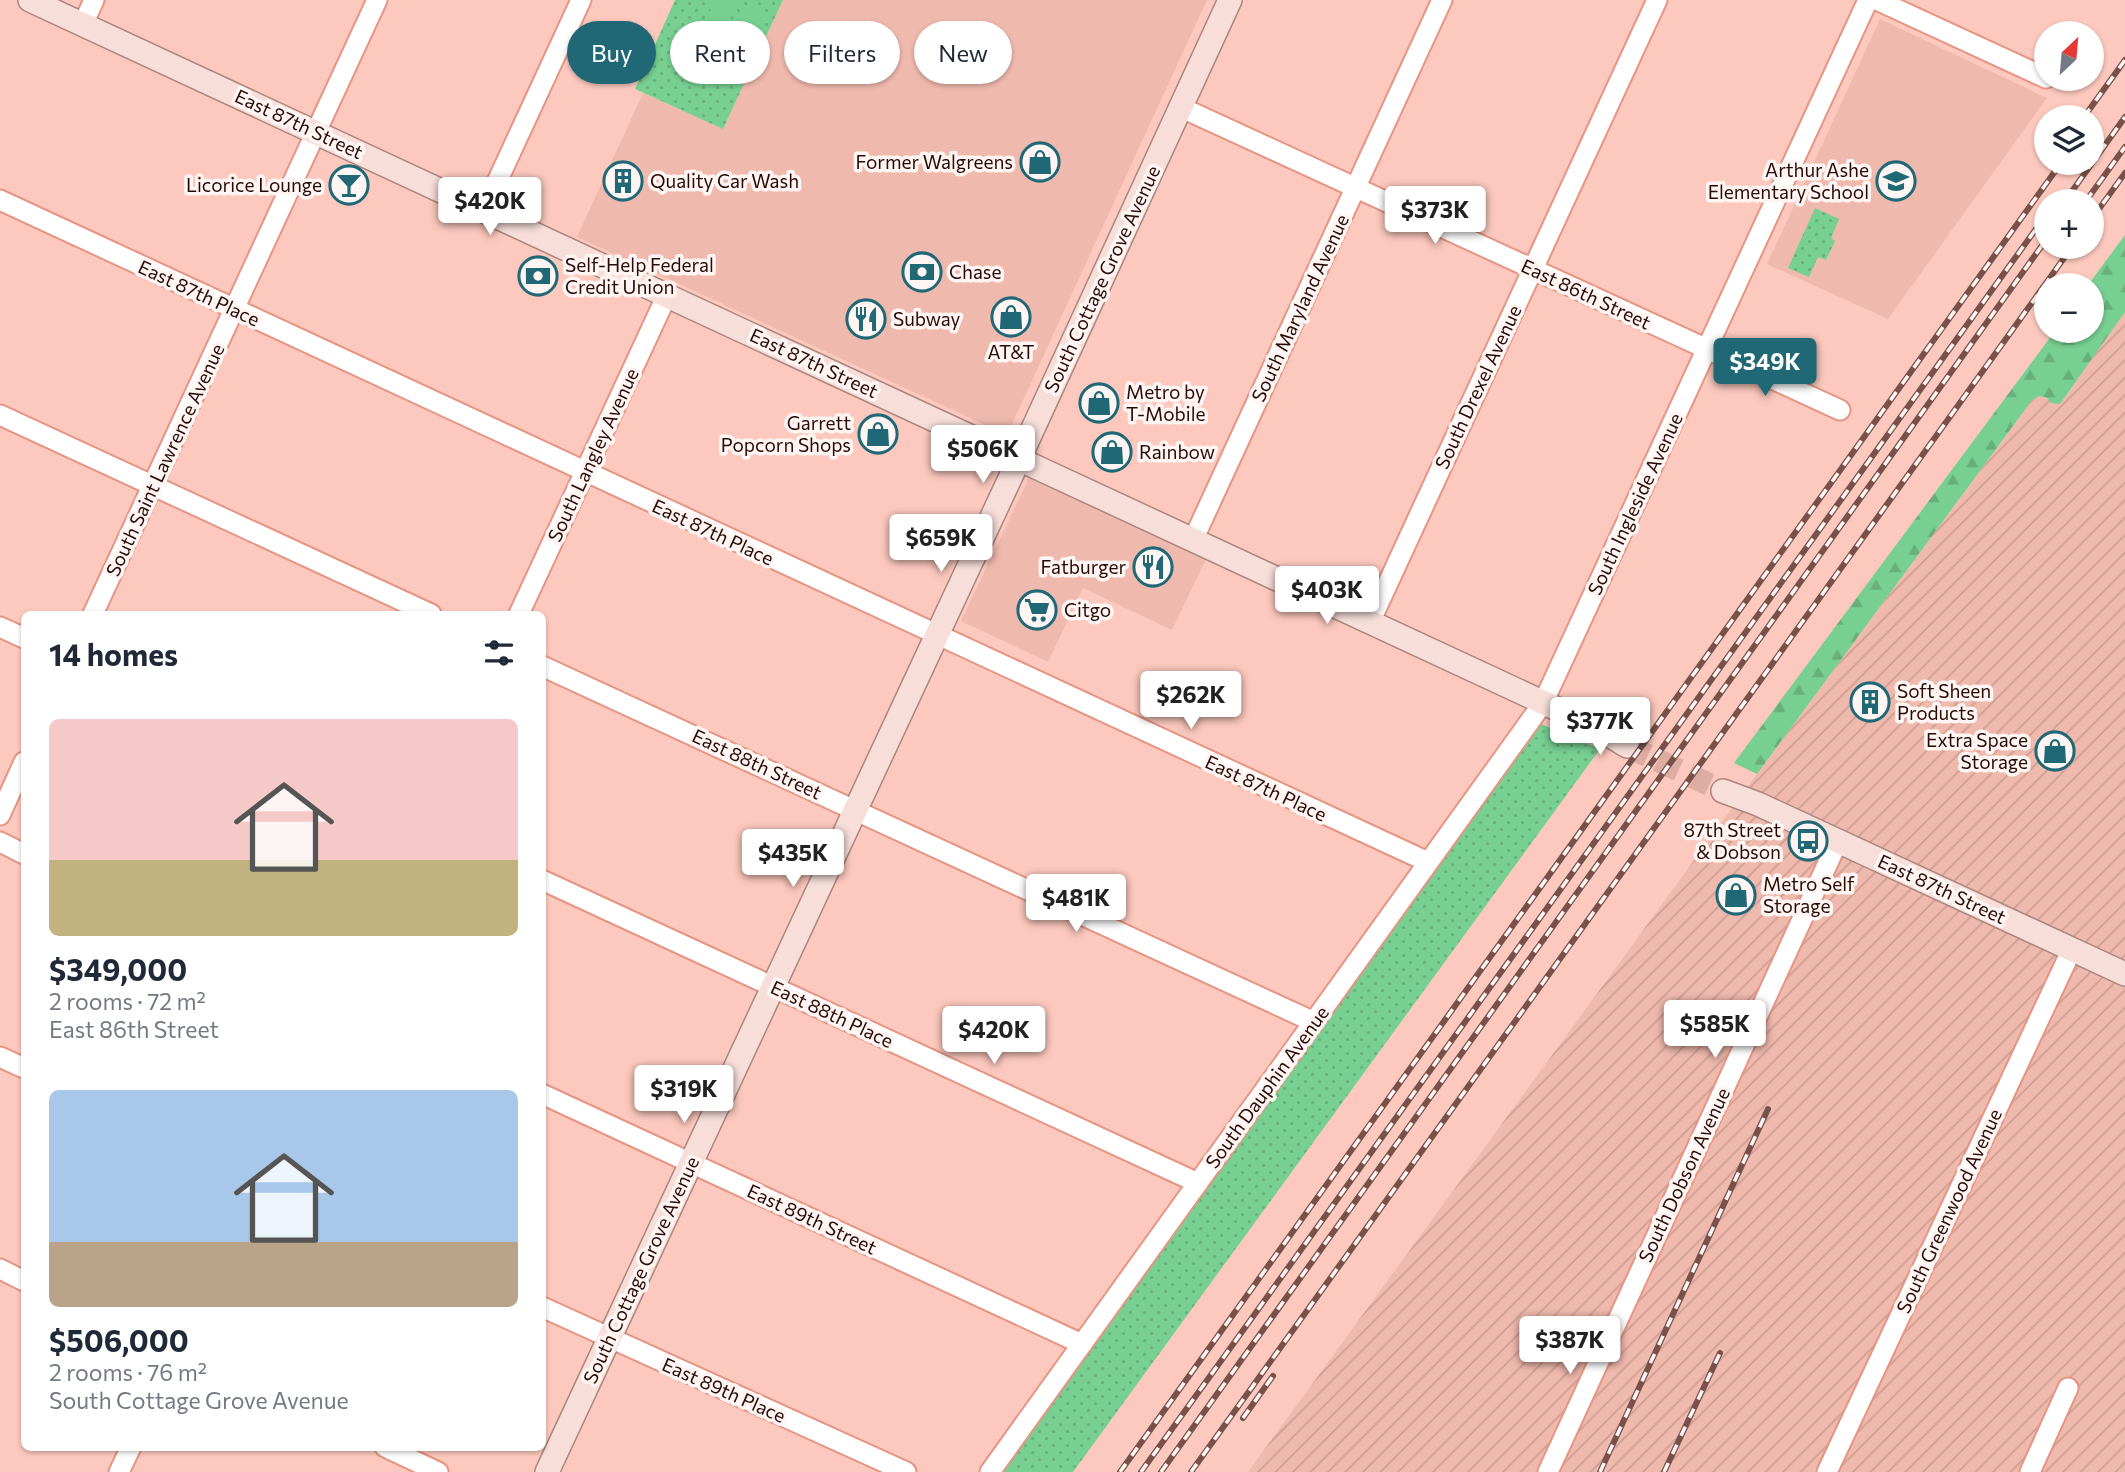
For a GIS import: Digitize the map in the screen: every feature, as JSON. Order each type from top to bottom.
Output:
[{"type":"main road","name":"East 87th Street","points":[[30,0],[1543,703],[1596,727],[1618,729],[1630,741]]},
{"type":"main road","name":"South Cottage Grove Avenue","points":[[547,1472],[1020,458],[1230,0]]},
{"type":"main road","name":"East 87th Street","points":[[1726,787],[2125,974]]},
{"type":"street","points":[[83,24],[94,0]]},
{"type":"street","name":"South Saint Lawrence Avenue","points":[[94,611],[377,0]]},
{"type":"street","points":[[484,210],[581,0]]},
{"type":"street","name":"South Maryland Avenue","points":[[1193,540],[1442,0]]},
{"type":"street","name":"South Drexel Avenue","points":[[1370,622],[1657,0]]},
{"type":"street","name":"South Ingleside Avenue","points":[[1543,703],[1868,0]]},
{"type":"street","points":[[1877,0],[2034,72]]},
{"type":"street","name":"East 86th Street","points":[[1180,107],[1840,410]]},
{"type":"street","name":"East 87th Place","points":[[0,200],[1428,862]]},
{"type":"street","name":"South Langley Avenue","points":[[520,611],[667,295]]},
{"type":"street","points":[[0,415],[424,611]]},
{"type":"street","points":[[0,627],[21,637]]},
{"type":"street","name":"East 88th Street","points":[[546,668],[1314,1022]]},
{"type":"street","name":"South Dauphin Avenue","points":[[990,1472],[1543,703]]},
{"type":"street","points":[[0,815],[21,769]]},
{"type":"street","name":"South Dobson Avenue","points":[[1548,1472],[1838,841]]},
{"type":"street","points":[[0,842],[21,852]]},
{"type":"street","name":"East 88th Place","points":[[546,882],[1198,1183]]},
{"type":"street","name":"South Greenwood Avenue","points":[[1827,1472],[2072,950]]},
{"type":"street","points":[[0,1056],[21,1066]]},
{"type":"street","name":"East 89th Street","points":[[546,1096],[1082,1344]]},
{"type":"street","points":[[0,1269],[21,1280]]},
{"type":"street","name":"East 89th Place","points":[[546,1309],[906,1472]]},
{"type":"street","points":[[2030,1472],[2068,1388]]},
{"type":"street","points":[[119,1472],[129,1451]]},
{"type":"street","points":[[393,1451],[438,1472]]},
{"type":"shaded area","points":[[783,0],[1207,0],[1007,435],[577,237],[643,93],[723,129],[744,84],[770,84],[770,28]]},
{"type":"shaded area","name":"Arthur Ashe Elementary School","points":[[1880,19],[2047,98],[2042,105],[2034,105],[2034,116],[1888,319],[1767,264]]},
{"type":"shaded area","points":[[2125,312],[2125,1472],[1248,1472],[2032,400],[2039,396],[2060,404]]},
{"type":"shaded area","points":[[1030,476],[1206,559],[1172,630],[1083,588],[1048,662],[961,621]]},
{"type":"green space","points":[[675,0],[783,0],[770,28],[770,21],[670,21],[670,84],[744,84],[723,129],[635,89],[637,84],[656,84],[656,42]]},
{"type":"green space","points":[[715,0],[738,2],[729,21],[705,21]]},
{"type":"green space","points":[[743,4],[763,13],[759,21],[735,21]]},
{"type":"green space","points":[[1815,208],[1839,219],[1831,238],[1835,241],[1826,260],[1818,257],[1809,277],[1788,268]]},
{"type":"green space","points":[[2125,235],[2125,312],[2104,342],[2104,273],[2097,273]]},
{"type":"green space","points":[[2046,343],[2103,343],[2060,404],[2051,403],[2047,398],[2039,396],[2032,400],[1757,774],[1734,763]]},
{"type":"green space","points":[[1541,724],[1600,749],[1073,1472],[1000,1472]]},
{"type":"tunnel","points":[[1627,746],[1723,791]]},
{"type":"railway","points":[[2093,105],[2125,60]]},
{"type":"railway","points":[[2074,189],[2125,117]]},
{"type":"railway","points":[[2095,189],[2125,147]]},
{"type":"railway","points":[[2104,202],[2125,173]]},
{"type":"railway","points":[[1120,1472],[2052,175]]},
{"type":"railway","points":[[1141,1472],[2034,232]]},
{"type":"railway","points":[[1161,1472],[2034,257]]},
{"type":"railway","points":[[1191,1472],[2063,259]]},
{"type":"railway","points":[[1600,1472],[1768,1109]]},
{"type":"railway","points":[[1664,1472],[1720,1353]]},
{"type":"railway","points":[[1243,1418],[1273,1376]]},
{"type":"place","name":"Former Walgreens","points":[[1040,162]]},
{"type":"place","name":"Quality Car Wash","points":[[623,181]]},
{"type":"place","name":"Arthur Ashe Elementary School","points":[[1896,181]]},
{"type":"place","name":"Licorice Lounge","points":[[349,185]]},
{"type":"place","name":"Chase","points":[[922,272]]},
{"type":"place","name":"Self-Help Federal Credit Union","points":[[538,276]]},
{"type":"place","name":"AT&T","points":[[1011,317]]},
{"type":"place","name":"Subway","points":[[866,319]]},
{"type":"place","name":"Metro by T-Mobile","points":[[1099,403]]},
{"type":"place","name":"Garrett Popcorn Shops","points":[[878,434]]},
{"type":"place","name":"Rainbow","points":[[1112,452]]},
{"type":"place","name":"Fatburger","points":[[1153,567]]},
{"type":"place","name":"Citgo","points":[[1037,610]]},
{"type":"place","name":"Soft Sheen Products","points":[[1870,702]]},
{"type":"place","name":"Extra Space Storage","points":[[2055,751]]},
{"type":"place","name":"87th Street & Dobson","points":[[1808,841]]},
{"type":"place","name":"Metro Self Storage","points":[[1736,895]]}]
